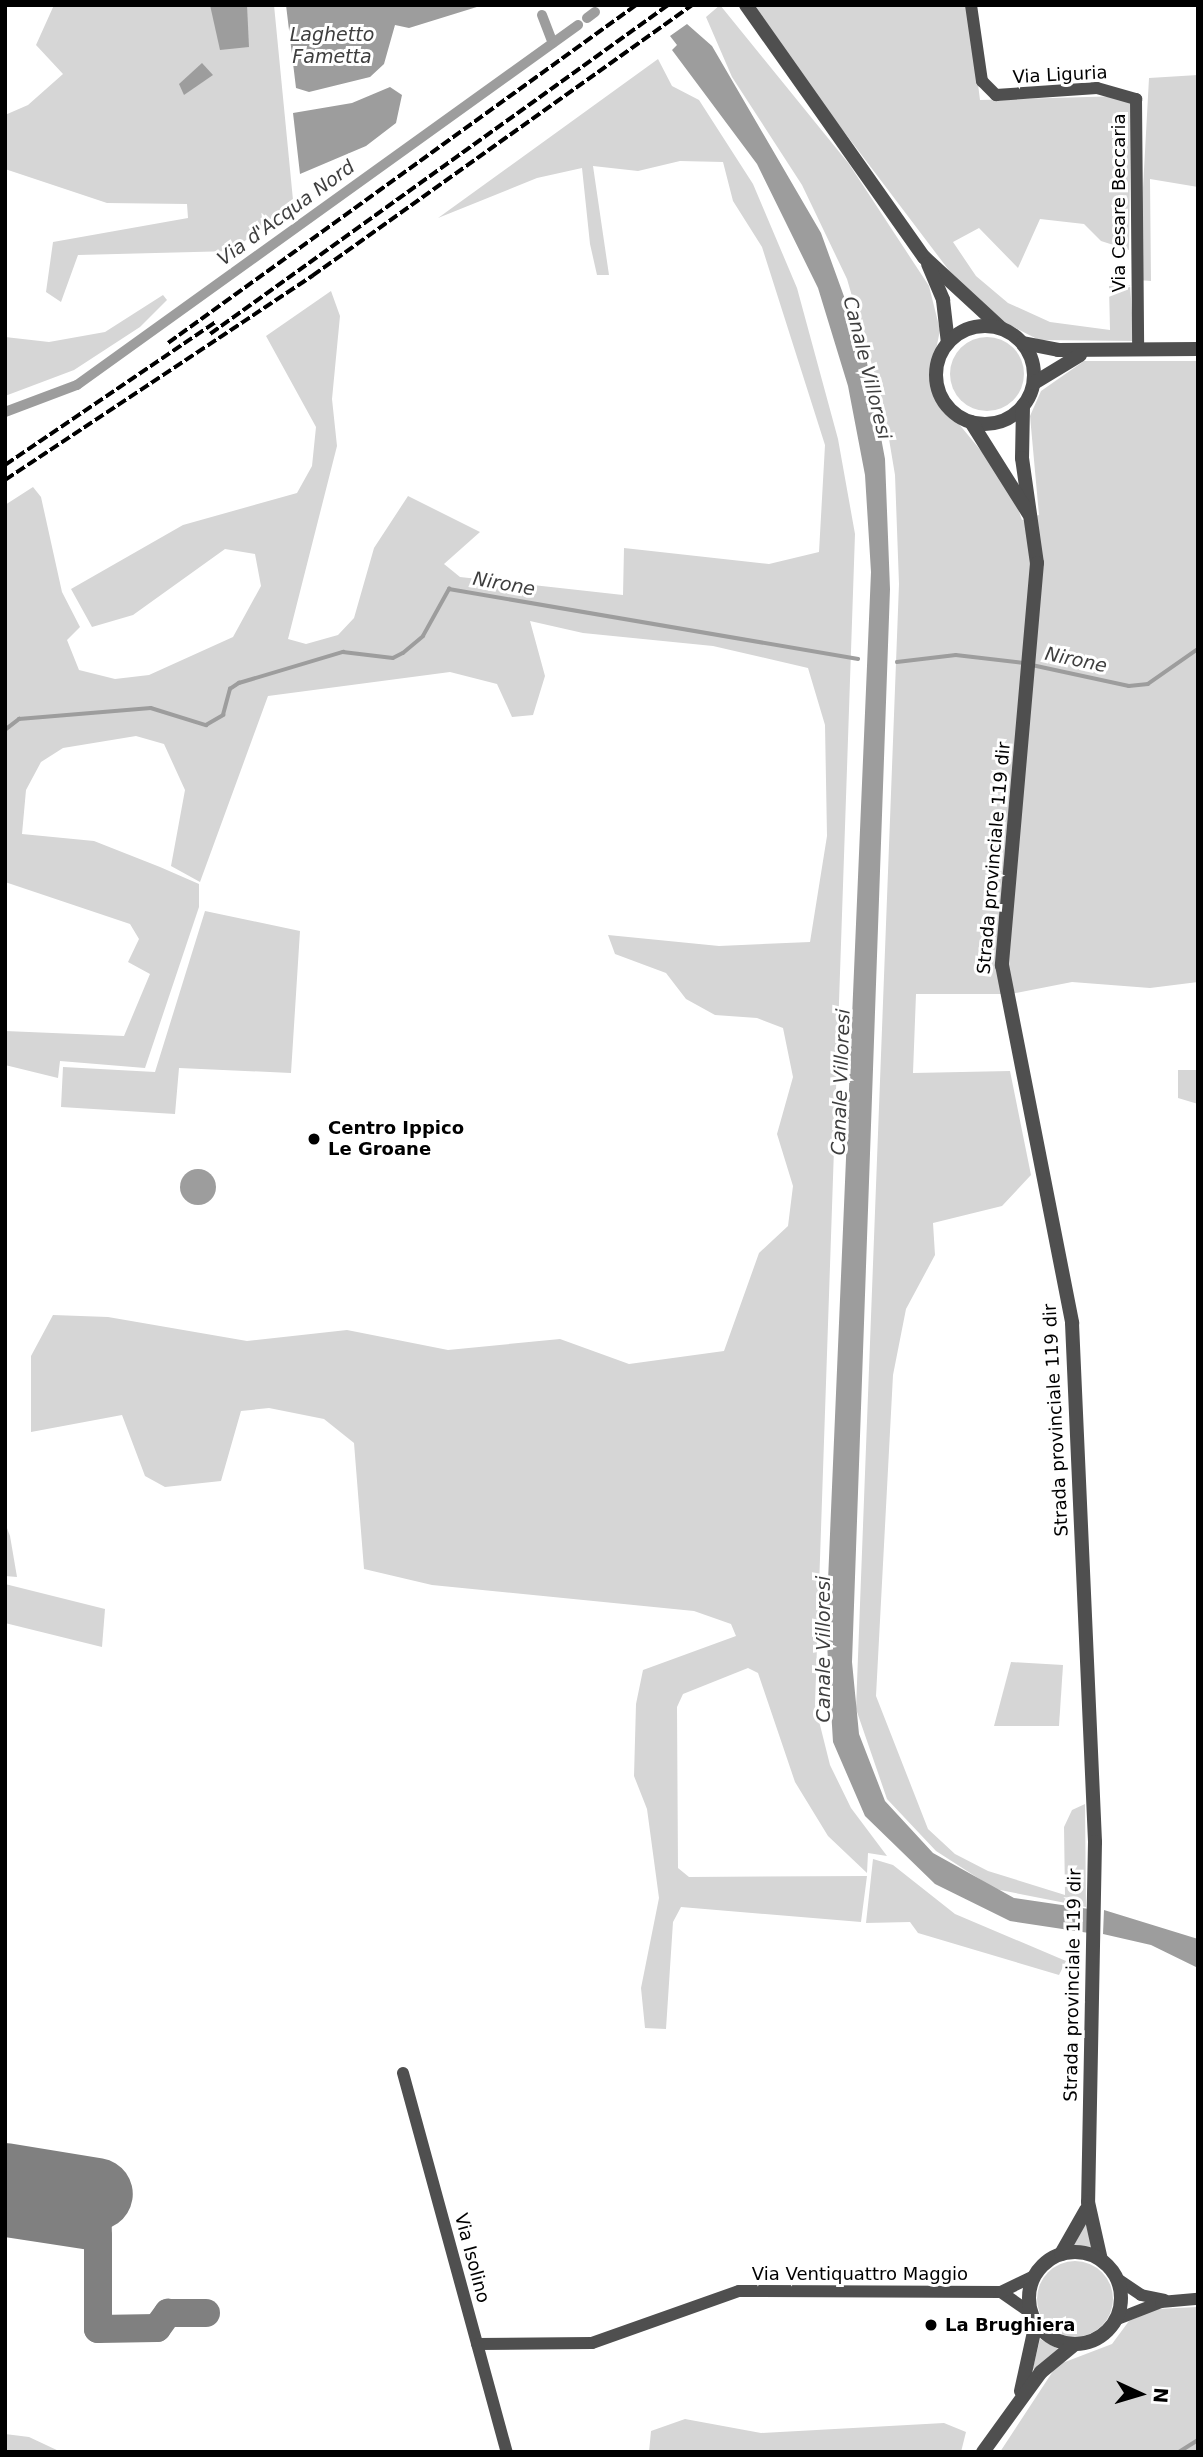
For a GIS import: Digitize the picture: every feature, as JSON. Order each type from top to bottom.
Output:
[{"type":"street","points":[[746,5],[925,257],[1001,328],[1023,343],[1095,351],[1138,348],[1198,349]]},
{"type":"street","name":"Via Liguria","points":[[971,5],[982,81],[996,95],[1097,88],[1136,99]]},
{"type":"street","name":"Via Cesare Beccaria","points":[[1136,99],[1138,348]]},
{"type":"street","points":[[925,257],[943,300],[948,343]]},
{"type":"street","points":[[1001,328],[972,328],[948,343],[939,360],[939,389],[954,413],[971,422],[999,422],[1023,406],[1034,383],[1064,360],[1095,351]]},
{"type":"street","points":[[1023,343],[1034,383]]},
{"type":"street","name":"Strada provinciale 119 dir","points":[[1023,406],[1022,458],[1037,563],[1002,965],[1072,1323],[1096,1890],[1088,2202],[1101,2260]]},
{"type":"street","name":"Strada provinciale 119 dir","points":[[971,422],[1031,519]]},
{"type":"street","name":"Via Isolino","points":[[403,2073],[507,2452]]},
{"type":"street","name":"Strada provinciale 119 dir","points":[[1061,2254],[1077,2234],[1088,2202]]},
{"type":"street","points":[[1019,2399],[1033,2318],[1034,2276],[1061,2254],[1101,2260],[1116,2278],[1141,2295],[1171,2300],[1198,2300]]},
{"type":"street","name":"Via Ventiquattro Maggio","points":[[477,2344],[592,2343],[746,2290],[1001,2292],[1034,2276]]},
{"type":"street","points":[[1115,2320],[1116,2278]]},
{"type":"street","points":[[1001,2292],[1033,2318],[1049,2336],[1075,2344]]},
{"type":"street","points":[[983,2452],[1019,2399],[1075,2344],[1098,2338],[1115,2320],[1171,2300]]},
{"type":"shaded area","points":[[54,5],[274,5],[293,200],[233,251],[78,255],[61,302],[46,292],[53,242],[188,218],[187,204],[107,203],[5,169],[5,115],[28,105],[63,74],[36,45]]},
{"type":"shaded area","points":[[720,5],[849,164],[929,286],[940,330],[930,380],[935,395],[1010,486],[1022,520],[1039,515],[1030,416],[1041,391],[1084,361],[1198,361],[1198,982],[1150,988],[1072,982],[1011,994],[916,994],[913,1073],[1010,1071],[1031,1175],[1002,1206],[933,1223],[935,1255],[906,1309],[893,1375],[876,1696],[928,1829],[955,1854],[988,1871],[1065,1895],[1064,1827],[1072,1810],[1085,1804],[1086,1907],[995,1889],[936,1851],[887,1799],[856,1709],[899,584],[895,475],[883,403],[847,279],[802,185],[732,77],[706,17]]},
{"type":"shaded area","points":[[748,5],[968,5],[980,100],[1123,96],[1131,103],[1129,250],[1101,241],[1084,224],[1040,219],[1018,268],[979,228],[953,242],[976,276],[1008,303],[1050,322],[1110,330],[1109,286],[1130,285],[1134,341],[1039,340],[1006,323],[954,277]]},
{"type":"shaded area","points":[[658,59],[672,86],[699,100],[753,184],[797,288],[838,439],[855,534],[815,1705],[830,1765],[851,1808],[887,1856],[868,1853],[867,1873],[828,1836],[795,1782],[758,1673],[748,1668],[683,1694],[677,1707],[678,1868],[689,1877],[867,1876],[861,1922],[681,1907],[673,1922],[666,2029],[645,2028],[641,1988],[659,1898],[647,1809],[634,1776],[636,1704],[643,1670],[736,1636],[731,1624],[694,1611],[432,1585],[364,1569],[354,1443],[324,1419],[269,1408],[241,1411],[221,1481],[165,1487],[145,1476],[122,1415],[31,1432],[31,1356],[53,1315],[108,1317],[247,1341],[347,1330],[448,1350],[560,1339],[629,1364],[724,1351],[759,1253],[788,1226],[793,1186],[777,1134],[793,1077],[783,1028],[757,1018],[715,1015],[686,999],[666,973],[615,954],[608,935],[719,946],[810,942],[827,836],[825,725],[808,668],[713,646],[583,633],[530,621],[545,676],[533,715],[512,717],[497,684],[450,672],[268,696],[200,882],[171,866],[185,790],[164,744],[136,736],[63,748],[41,762],[26,790],[22,834],[94,841],[160,867],[199,884],[199,907],[145,1068],[60,1061],[58,1078],[5,1065],[5,1031],[124,1036],[150,974],[128,962],[139,939],[130,924],[5,882],[5,505],[33,487],[41,497],[62,592],[80,627],[67,640],[79,670],[115,679],[149,675],[233,637],[261,586],[255,554],[225,549],[133,615],[92,627],[71,589],[183,525],[297,493],[312,466],[316,427],[266,336],[331,291],[340,316],[332,399],[337,446],[288,639],[306,644],[338,635],[354,618],[374,548],[408,496],[480,532],[444,564],[460,577],[623,595],[624,548],[769,564],[819,552],[825,445],[762,247],[733,201],[723,162],[680,161],[638,171],[593,166],[609,275],[597,275],[590,244],[582,168],[537,178],[438,218]]},
{"type":"shaded area","points":[[1198,75],[1198,187],[1150,179],[1151,281],[1138,280],[1149,78]]},
{"type":"shaded area","points":[[163,295],[167,300],[140,327],[74,370],[5,396],[5,337],[49,342],[105,332]]},
{"type":"shaded area","points":[[987,337],[1008,343],[1018,353],[1024,374],[1018,395],[1008,405],[987,411],[966,405],[956,395],[950,374],[956,353],[966,343]]},
{"type":"shaded area","points":[[205,911],[300,931],[291,1073],[179,1068],[175,1114],[61,1107],[63,1067],[155,1072]]},
{"type":"shaded area","points":[[1178,1070],[1198,1070],[1198,1104],[1178,1098]]},
{"type":"shaded area","points":[[5,1523],[10,1536],[17,1577],[5,1576]]},
{"type":"shaded area","points":[[5,1584],[105,1609],[102,1647],[5,1623]]},
{"type":"shaded area","points":[[1011,1662],[1063,1665],[1059,1726],[994,1726]]},
{"type":"shaded area","points":[[873,1859],[893,1865],[955,1914],[1066,1961],[1059,1975],[918,1933],[910,1922],[866,1923]]},
{"type":"shaded area","points":[[1086,2224],[1093,2250],[1071,2247],[1084,2225]]},
{"type":"shaded area","points":[[1083,2261],[1096,2267],[1107,2278],[1113,2291],[1111,2314],[1096,2331],[1083,2337],[1067,2337],[1054,2331],[1039,2314],[1037,2291],[1043,2278],[1060,2263]]},
{"type":"shaded area","points":[[1198,2307],[1198,2452],[1000,2452],[1057,2365],[1112,2344],[1129,2321],[1156,2309]]},
{"type":"shaded area","points":[[1040,2339],[1060,2350],[1034,2370],[1033,2368]]},
{"type":"shaded area","points":[[685,2419],[761,2433],[944,2423],[966,2432],[961,2452],[649,2452],[651,2431]]},
{"type":"shaded area","points":[[5,2434],[29,2437],[61,2452],[5,2452]]},
{"type":"water","points":[[210,5],[247,5],[249,47],[220,50]]},
{"type":"water","name":"Laghetto Fametta","points":[[286,5],[480,6],[409,28],[395,25],[384,64],[370,77],[309,92],[296,88]]},
{"type":"water","name":"Canale Villoresi","points":[[687,24],[712,46],[821,233],[866,357],[885,459],[890,589],[852,1662],[859,1734],[885,1801],[933,1853],[1014,1898],[1089,1909],[1089,1933],[1010,1921],[935,1884],[865,1816],[833,1742],[826,1628],[871,572],[865,475],[848,386],[818,288],[757,164],[672,50],[677,45],[670,36]]},
{"type":"water","points":[[202,63],[213,75],[184,95],[179,84]]},
{"type":"water","points":[[390,87],[402,95],[396,123],[366,146],[300,174],[293,113],[352,103]]},
{"type":"water","points":[[198,1169],[210,1175],[216,1187],[210,1199],[198,1205],[186,1199],[180,1187],[186,1175]]},
{"type":"water","points":[[1104,1910],[1198,1939],[1198,1968],[1151,1945],[1103,1934]]},
{"type":"waterway","points":[[587,18],[595,12]]},
{"type":"waterway","name":"Via d'Acqua Nord","points":[[542,15],[553,43]]},
{"type":"waterway","name":"Via d'Acqua Nord","points":[[5,412],[77,385],[578,25]]},
{"type":"waterway","name":"Nirone","points":[[5,730],[19,719],[151,708],[206,725],[223,715],[230,689],[239,683],[343,652],[393,658],[403,653],[423,636],[449,589],[858,659]]},
{"type":"waterway","name":"Nirone","points":[[1032,665],[1129,686],[1148,684],[1198,649]]},
{"type":"waterway","name":"Nirone","points":[[897,662],[956,655],[1024,663]]},
{"type":"waterway","points":[[1179,2452],[1198,2440]]},
{"type":"taxiway","points":[[5,2223],[98,2237],[97,2194]]},
{"type":"taxiway","points":[[98,2237],[98,2329],[157,2328],[168,2313],[206,2313]]},
{"type":"runway","points":[[5,2179],[97,2194]]},
{"type":"railway","points":[[168,343],[636,5]]},
{"type":"railway","points":[[210,334],[668,5]]},
{"type":"railway","points":[[5,480],[312,276],[692,5]]},
{"type":"railway","points":[[5,465],[217,321]]},
{"type":"place","name":"Centro Ippico Le Groane","points":[[314,1139]]},
{"type":"place","name":"La Brughiera","points":[[931,2325]]}]
